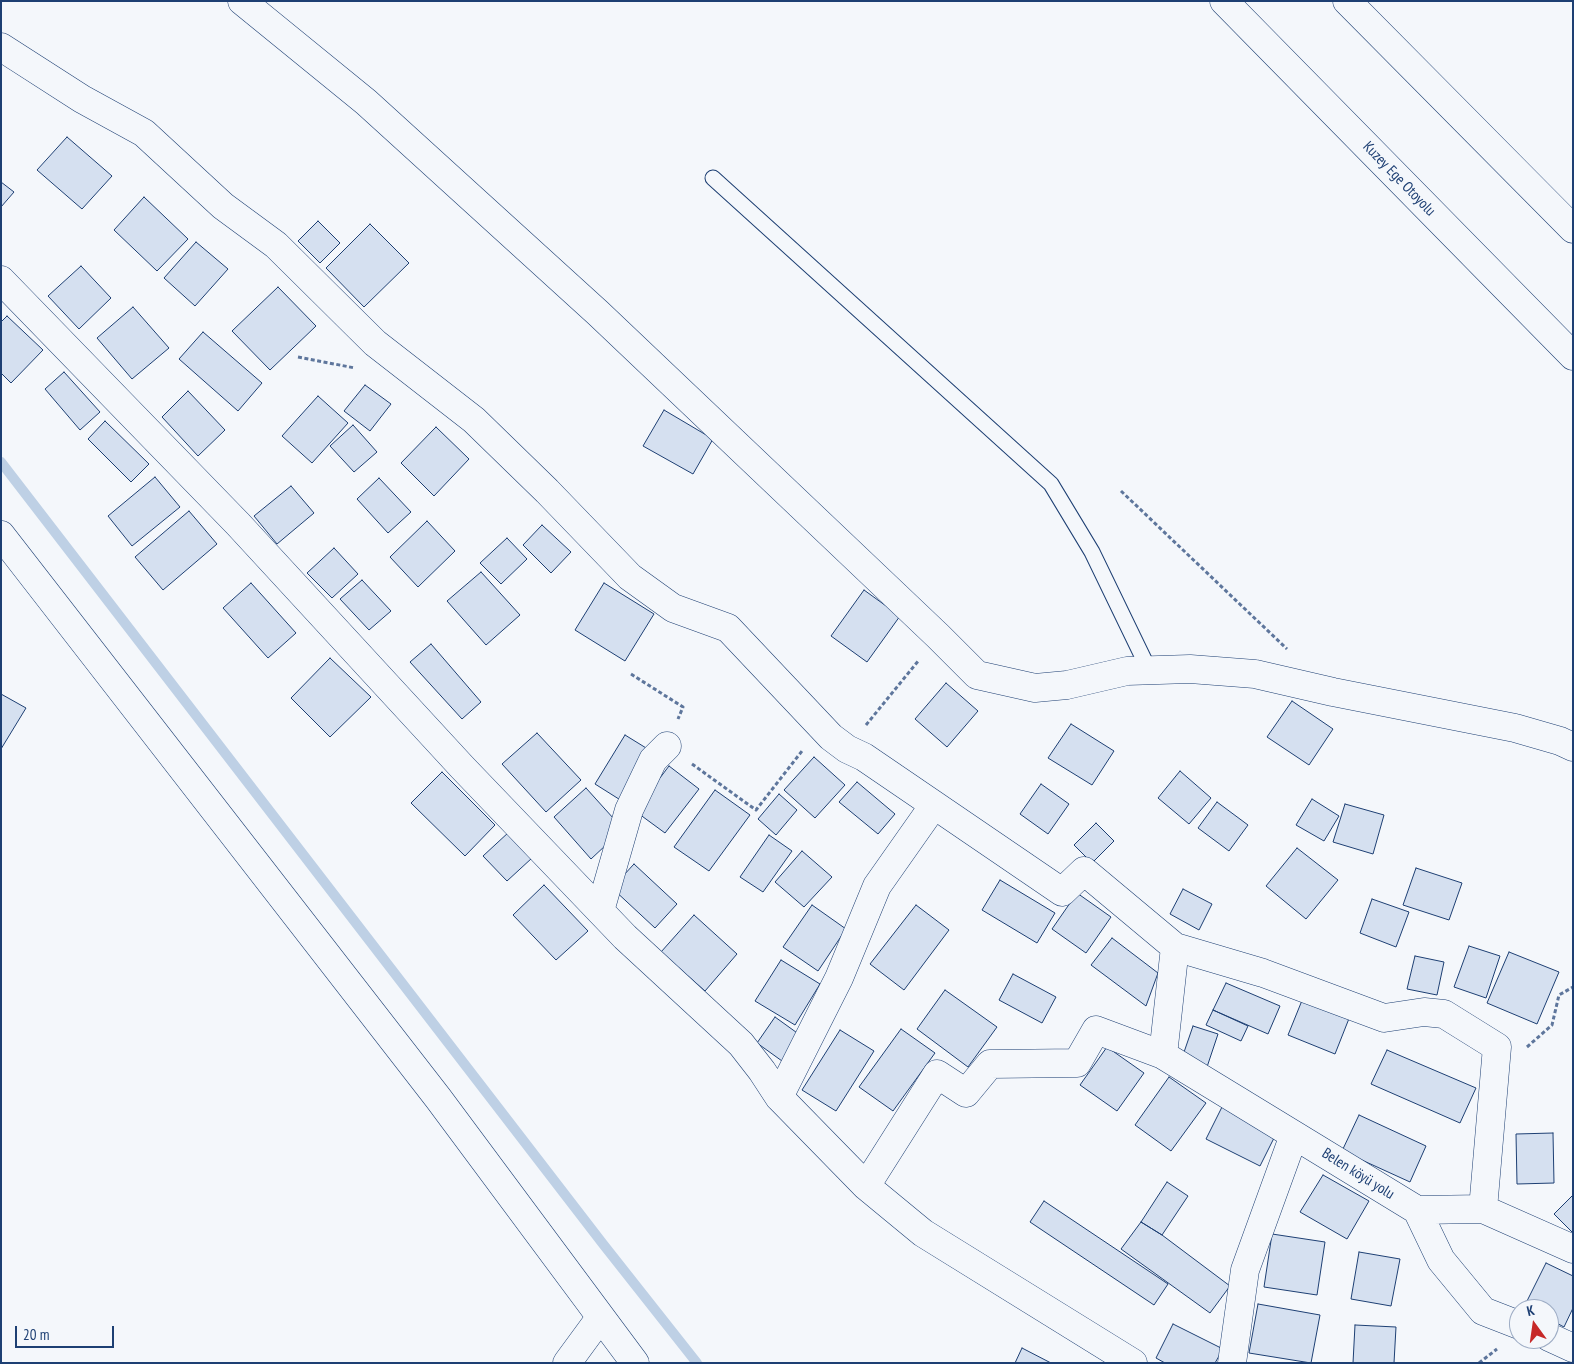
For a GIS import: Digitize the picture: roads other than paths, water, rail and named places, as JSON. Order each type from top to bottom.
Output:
[{"type":"main road","points":[[242,1],[366,102],[584,300],[977,675],[1035,688],[1067,685],[1127,671],[1190,669],[1255,674],[1332,692],[1515,728],[1560,741],[1573,748]]},
{"type":"main road","name":"Kuzey Ege Otoyolu","points":[[1224,1],[1573,356]]},
{"type":"main road","points":[[1347,1],[1573,228]]},
{"type":"main road","points":[[1,47],[82,99],[144,133],[222,206],[276,245],[375,343],[474,420],[547,491],[630,577],[673,608],[728,628],[821,727],[847,749],[864,757],[1062,892],[1084,872],[1175,947],[1263,973],[1384,1018],[1424,1012],[1444,1014],[1497,1047],[1482,1209]]},
{"type":"main road","points":[[1,280],[238,524],[462,767],[625,938],[741,1044],[762,1071],[778,1098],[866,1186],[923,1233],[1133,1363]]},
{"type":"main road","points":[[1,535],[438,1098],[635,1363]]},
{"type":"main road","points":[[600,912],[629,810],[653,760],[668,746]]},
{"type":"main road","points":[[778,1098],[839,978],[877,886],[934,804]]},
{"type":"main road","points":[[1163,1055],[1175,947]]},
{"type":"main road","name":"Belen köyü yolu","points":[[866,1186],[937,1074],[966,1092],[990,1064],[1077,1063],[1096,1030],[1163,1055],[1417,1210]]},
{"type":"main road","points":[[1232,1363],[1245,1270],[1294,1135]]},
{"type":"main road","points":[[1509,1321],[1483,1311],[1441,1260],[1417,1210],[1482,1209],[1573,1249]]},
{"type":"main road","points":[[567,1363],[600,1318]]},
{"type":"main road","points":[[1559,1342],[1573,1348]]},
{"type":"lane","points":[[713,178],[1051,484],[1092,552],[1149,670]]},
{"type":"waterway","points":[[1,462],[603,1244],[697,1363]]}]
